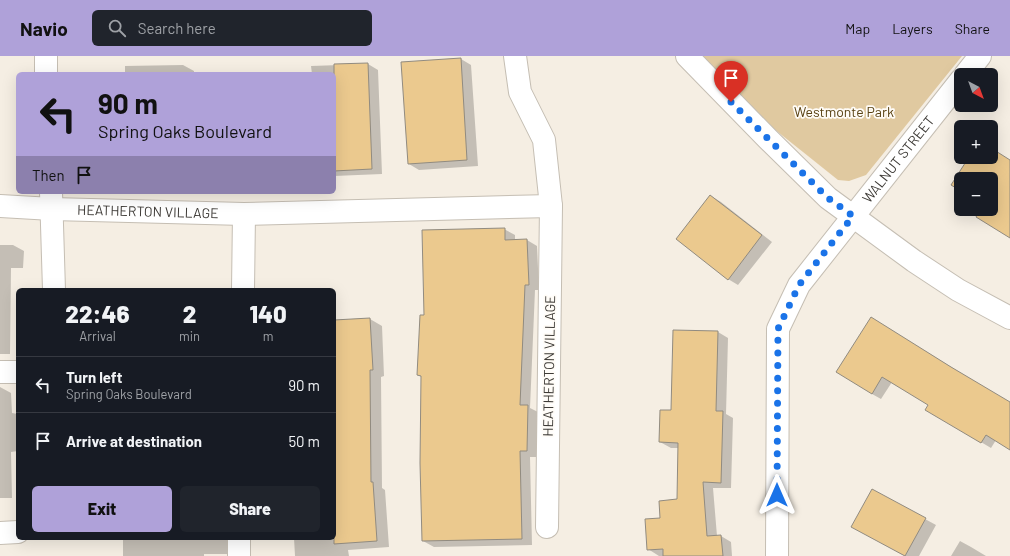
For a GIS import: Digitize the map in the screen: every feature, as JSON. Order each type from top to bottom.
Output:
[{"type":"street","points":[[46,56],[46,72]]},
{"type":"street","name":"HEATHERTON VILLAGE","points":[[515,56],[520,92],[544,140],[551,206],[547,527]]},
{"type":"street","points":[[687,56],[752,124],[828,198],[914,261],[958,290],[1010,318]]},
{"type":"street","points":[[971,68],[980,56]]},
{"type":"street","name":"WALNUT STREET","points":[[777,556],[778,329],[799,285],[954,89]]},
{"type":"street","points":[[52,201],[54,288]]},
{"type":"street","name":"HEATHERTON VILLAGE","points":[[0,206],[52,201],[244,214],[551,206]]},
{"type":"street","points":[[243,288],[244,214]]},
{"type":"street","points":[[0,372],[16,372]]},
{"type":"street","points":[[0,533],[16,532]]},
{"type":"street","points":[[239,540],[239,556]]},
{"type":"green space","name":"Westmonte Park","points":[[698,56],[962,56],[866,175],[849,181],[838,180],[734,97]]},
{"type":"building","points":[[461,58],[467,160],[408,164],[401,62]]},
{"type":"building","points":[[368,63],[372,169],[336,171],[336,72],[334,72],[334,64]]},
{"type":"building","points":[[998,152],[1010,160],[1010,238],[976,217],[998,216],[998,172],[959,172],[964,164],[998,164]]},
{"type":"building","points":[[710,195],[762,235],[728,280],[676,239]]},
{"type":"building","points":[[505,228],[505,240],[527,239],[529,285],[525,285],[520,405],[528,405],[527,451],[520,451],[522,539],[422,541],[420,463],[421,376],[417,375],[420,315],[424,315],[422,230]]},
{"type":"building","points":[[871,317],[1010,402],[1010,450],[986,435],[981,443],[925,410],[928,405],[882,377],[872,394],[836,372]]},
{"type":"building","points":[[370,318],[373,370],[370,370],[371,482],[373,482],[377,541],[334,544],[334,540],[336,540],[336,320]]},
{"type":"building","points":[[673,330],[718,331],[716,411],[723,411],[721,483],[703,482],[707,536],[721,535],[723,556],[663,556],[663,549],[647,550],[645,519],[660,518],[659,501],[677,499],[678,443],[659,442],[660,410],[671,410]]},
{"type":"building","points":[[872,489],[926,518],[905,556],[851,527]]},
{"type":"route","points":[[731,102],[828,198],[853,216],[799,285],[778,329],[777,495]]}]
